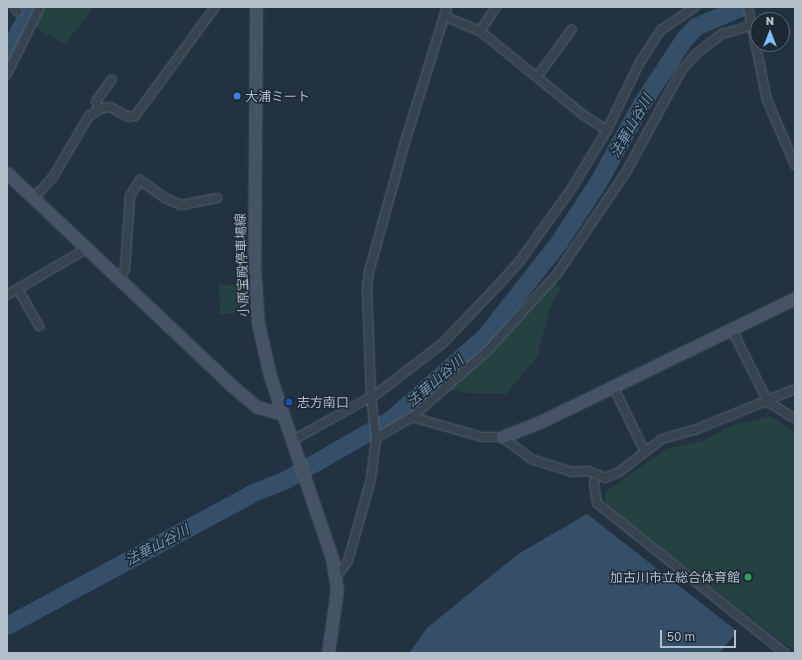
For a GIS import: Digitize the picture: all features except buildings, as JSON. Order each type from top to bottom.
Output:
[{"type":"street","points":[[7,74],[40,7]]},
{"type":"street","points":[[33,199],[53,177],[89,116],[99,110],[110,107],[129,117],[135,116],[215,7]]},
{"type":"street","name":"小原宝殿停車場線","points":[[256,7],[254,289],[263,353],[305,474],[332,558],[336,578],[336,601],[328,653]]},
{"type":"street","points":[[336,578],[348,561],[370,479],[376,438],[372,397],[367,288],[369,272],[405,142],[447,7]]},
{"type":"street","points":[[480,31],[496,7]]},
{"type":"street","points":[[294,443],[372,397],[443,343],[515,267],[572,188],[607,130],[640,62],[662,30],[695,7]]},
{"type":"street","points":[[444,16],[480,31],[537,77],[607,130]]},
{"type":"street","points":[[376,438],[412,417],[489,349],[557,274],[626,172],[681,71],[696,54],[722,34],[750,26]]},
{"type":"street","points":[[537,77],[572,29]]},
{"type":"street","points":[[758,52],[768,100],[780,135],[795,165]]},
{"type":"street","points":[[99,110],[96,101],[112,79]]},
{"type":"street","points":[[7,173],[86,249],[257,407],[283,414]]},
{"type":"street","points":[[119,279],[126,269],[130,196],[140,180],[164,198],[180,205],[217,198]]},
{"type":"street","points":[[7,295],[86,249]]},
{"type":"street","points":[[18,289],[39,326]]},
{"type":"street","points":[[412,417],[482,437],[502,437],[522,430],[795,298]]},
{"type":"street","points":[[731,328],[768,402],[795,420]]},
{"type":"street","points":[[613,386],[645,452]]},
{"type":"street","points":[[502,437],[531,459],[572,472],[588,471],[605,478],[619,472],[662,439],[697,429],[768,402],[795,389]]},
{"type":"street","points":[[594,482],[597,503],[785,653]]},
{"type":"green space","points":[[42,7],[94,7],[65,44],[32,26]]},
{"type":"green space","points":[[554,282],[561,288],[550,308],[537,357],[506,394],[463,393],[447,389]]},
{"type":"green space","points":[[219,284],[247,287],[248,300],[244,309],[230,314],[220,314]]},
{"type":"green space","name":"加古川市立総合体育館","points":[[770,416],[795,432],[795,652],[605,503],[605,492],[666,449],[702,441],[733,425]]},
{"type":"water","points":[[587,514],[737,631],[720,653],[409,653],[427,628],[518,554]]},
{"type":"waterway","points":[[7,55],[32,7]]},
{"type":"waterway","name":"法華山谷川","points":[[7,626],[254,493],[286,480],[392,419],[485,337],[559,243],[597,185],[642,104],[684,40],[696,27],[743,7]]},
{"type":"place","name":"大浦ミート","points":[[237,96]]},
{"type":"place","name":"志方南口","points":[[289,402]]},
{"type":"place","name":"加古川市立総合体育館","points":[[748,577]]}]
